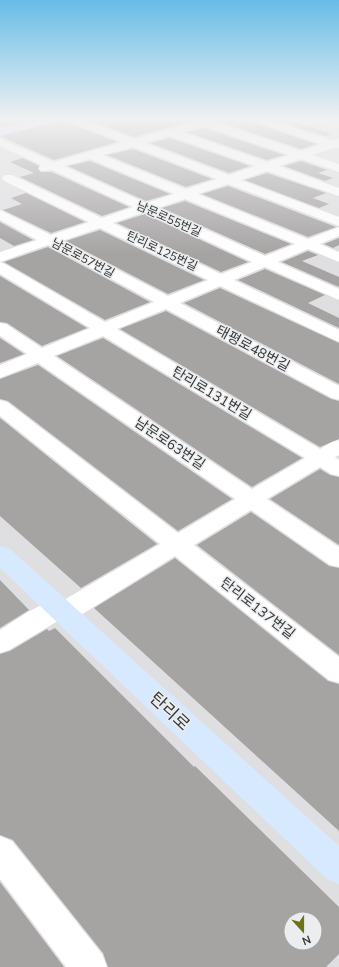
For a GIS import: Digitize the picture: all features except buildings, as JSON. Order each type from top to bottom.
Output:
[{"type":"main road","name":"탄리로","points":[[0,554],[339,868]]},
{"type":"street","name":"남문로55번길","points":[[47,164],[339,295]]},
{"type":"street","points":[[4,179],[58,164]]},
{"type":"street","points":[[113,164],[339,257]]},
{"type":"street","points":[[188,164],[339,222]]},
{"type":"street","points":[[261,164],[339,192]]},
{"type":"street","name":"탄리로125번길","points":[[0,258],[272,164]]},
{"type":"street","points":[[327,164],[339,168]]},
{"type":"street","points":[[4,179],[102,223]]},
{"type":"street","name":"남문로57번길","points":[[0,214],[167,303]]},
{"type":"street","name":"탄리로125번길","points":[[102,223],[222,280]]},
{"type":"street","points":[[0,372],[339,231]]},
{"type":"street","points":[[0,267],[104,328]]},
{"type":"street","points":[[222,280],[339,337]]},
{"type":"street","name":"태평로48번길","points":[[167,303],[339,394]]},
{"type":"street","name":"남문로63번길","points":[[0,328],[339,559]]},
{"type":"street","name":"탄리로131번길","points":[[104,328],[333,457]]},
{"type":"street","points":[[0,406],[176,544]]},
{"type":"street","points":[[0,643],[61,610],[252,499],[333,457]]},
{"type":"street","name":"탄리로137번길","points":[[176,544],[339,672]]},
{"type":"street","points":[[0,852],[89,967]]}]
